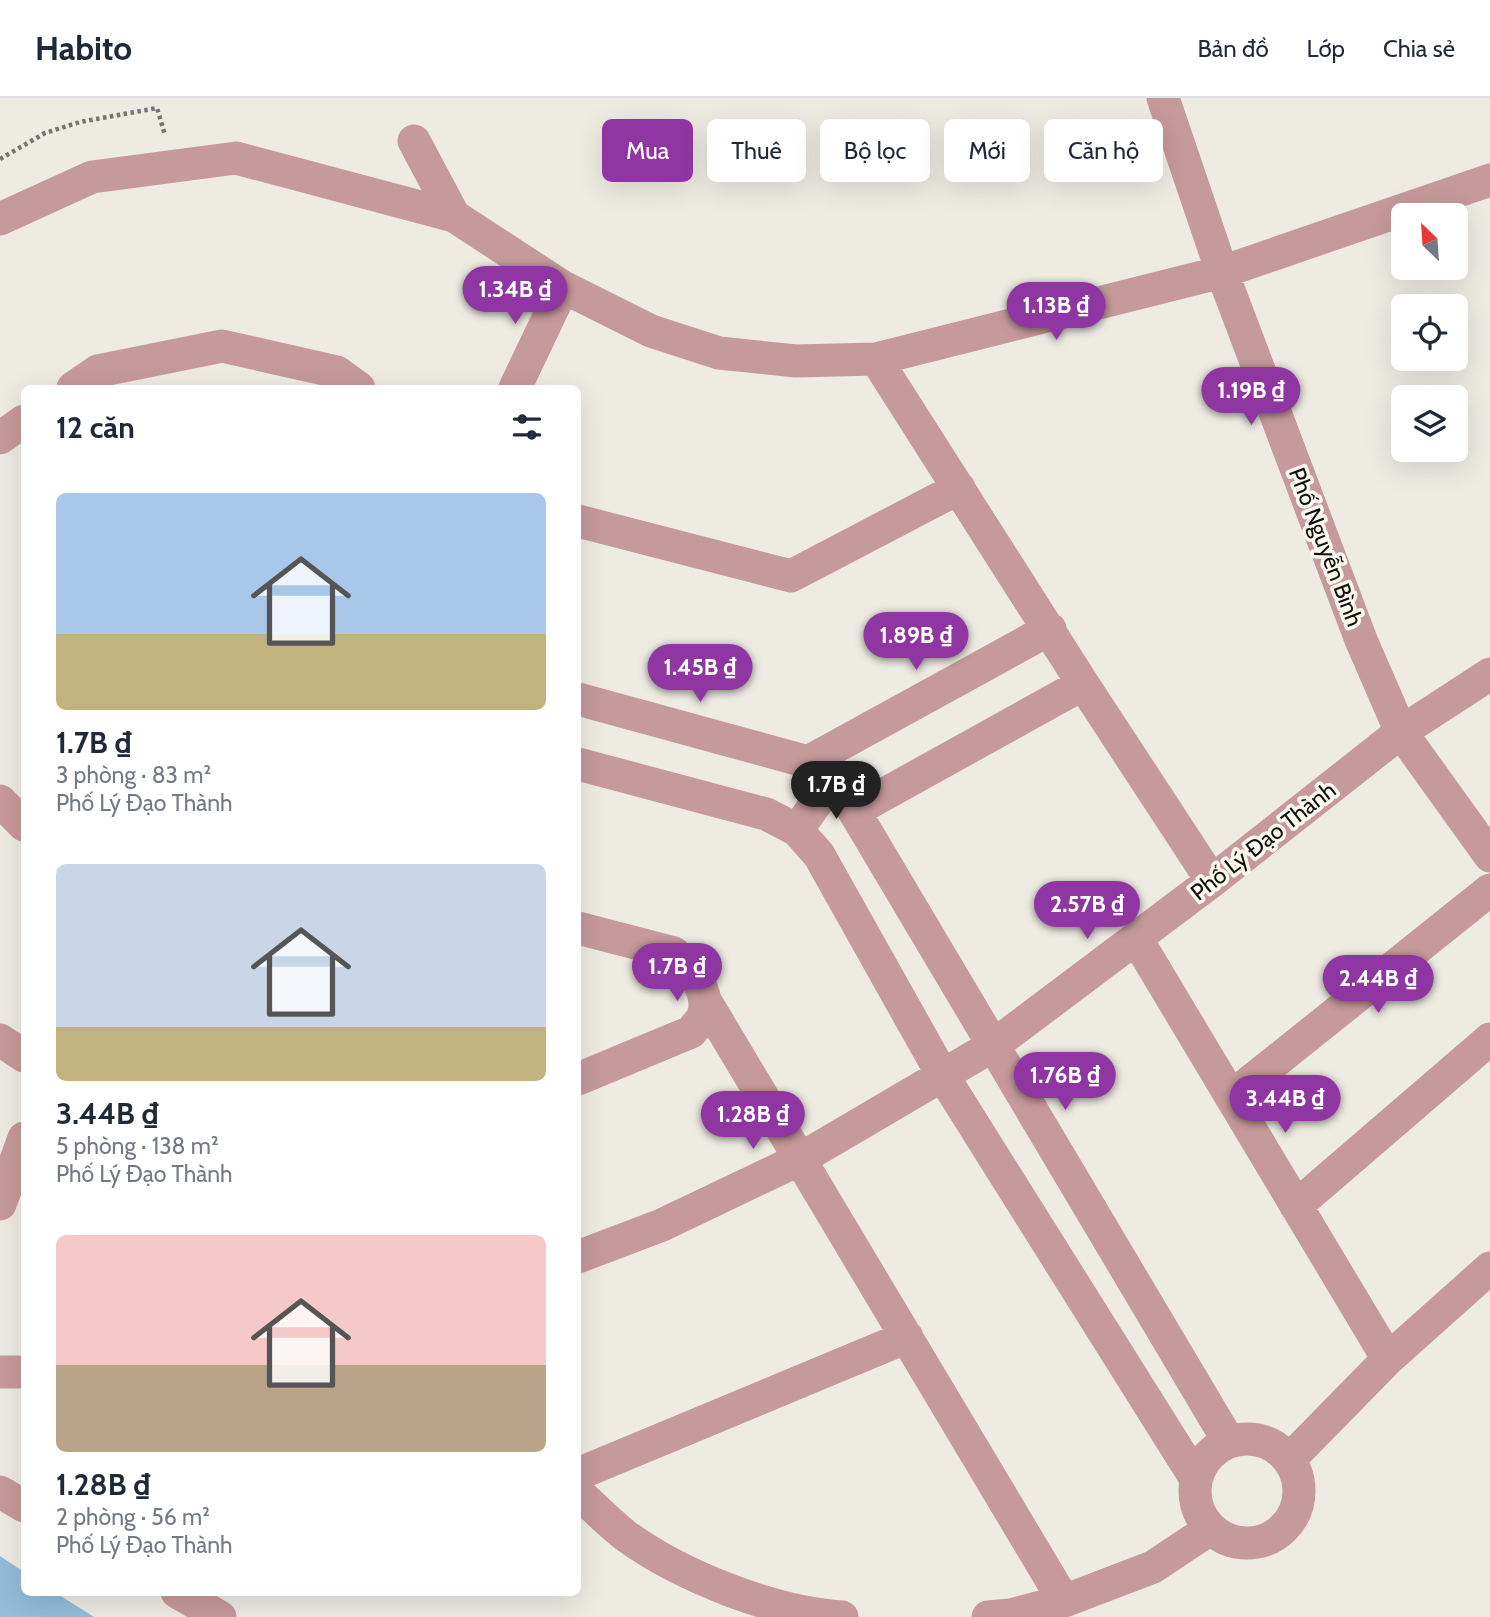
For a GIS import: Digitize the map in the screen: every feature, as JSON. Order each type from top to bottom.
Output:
[{"type":"street","name":"Phố Nguyễn Bình","points":[[1163,98],[1222,272],[1361,640],[1401,732],[1490,856]]},
{"type":"street","points":[[414,141],[453,216]]},
{"type":"street","points":[[0,219],[92,177],[236,158],[453,216],[563,287],[651,331],[719,353],[796,361],[876,359],[1222,272],[1490,180]]},
{"type":"street","points":[[516,385],[563,287]]},
{"type":"street","points":[[78,385],[99,371],[222,346],[337,372],[355,385]]},
{"type":"street","points":[[876,359],[1212,881]]},
{"type":"street","points":[[0,438],[21,423]]},
{"type":"street","points":[[581,522],[791,576],[959,488]]},
{"type":"street","points":[[797,830],[820,771],[1050,629]]},
{"type":"street","name":"Phố Lý Đạo Thành","points":[[581,1256],[662,1225],[800,1159],[994,1045],[1212,881],[1401,732],[1490,674]]},
{"type":"street","points":[[853,811],[1083,684]]},
{"type":"street","points":[[581,700],[820,771],[853,811],[1229,1442]]},
{"type":"street","points":[[581,765],[766,814],[797,830],[819,855],[943,1076],[1196,1479]]},
{"type":"street","points":[[0,802],[21,822]]},
{"type":"street","points":[[1231,1097],[1490,890]]},
{"type":"street","points":[[581,929],[674,953],[686,962],[695,975],[706,1002],[1064,1601]]},
{"type":"street","points":[[1136,938],[1388,1359]]},
{"type":"street","points":[[581,1078],[691,1032],[703,1018],[706,1002]]},
{"type":"street","points":[[1296,1206],[1490,1039]]},
{"type":"street","points":[[0,1040],[21,1053]]},
{"type":"street","points":[[0,1204],[21,1147]]},
{"type":"street","points":[[1289,1460],[1388,1359],[1490,1268]]},
{"type":"street","points":[[581,1473],[907,1338]]},
{"type":"street","points":[[0,1372],[21,1372]]},
{"type":"street","points":[[1246,1439],[1262,1441],[1289,1460],[1297,1476],[1299,1492],[1296,1510],[1288,1525],[1274,1536],[1258,1542],[1241,1543],[1224,1538],[1210,1529],[1200,1514],[1195,1497],[1196,1479],[1209,1457],[1229,1442],[1246,1439]]},
{"type":"street","points":[[0,1492],[21,1504]]},
{"type":"street","points":[[581,1496],[626,1536],[676,1566],[734,1591],[792,1611],[842,1617]]},
{"type":"street","points":[[988,1617],[1012,1615],[1064,1601],[1153,1567],[1210,1529]]},
{"type":"street","points":[[184,1596],[220,1617]]},
{"type":"path","points":[[0,159],[45,133],[80,122],[157,108],[167,140]]},
{"type":"water","points":[[0,1556],[21,1570],[21,1596],[61,1596],[94,1617],[0,1617]]}]
